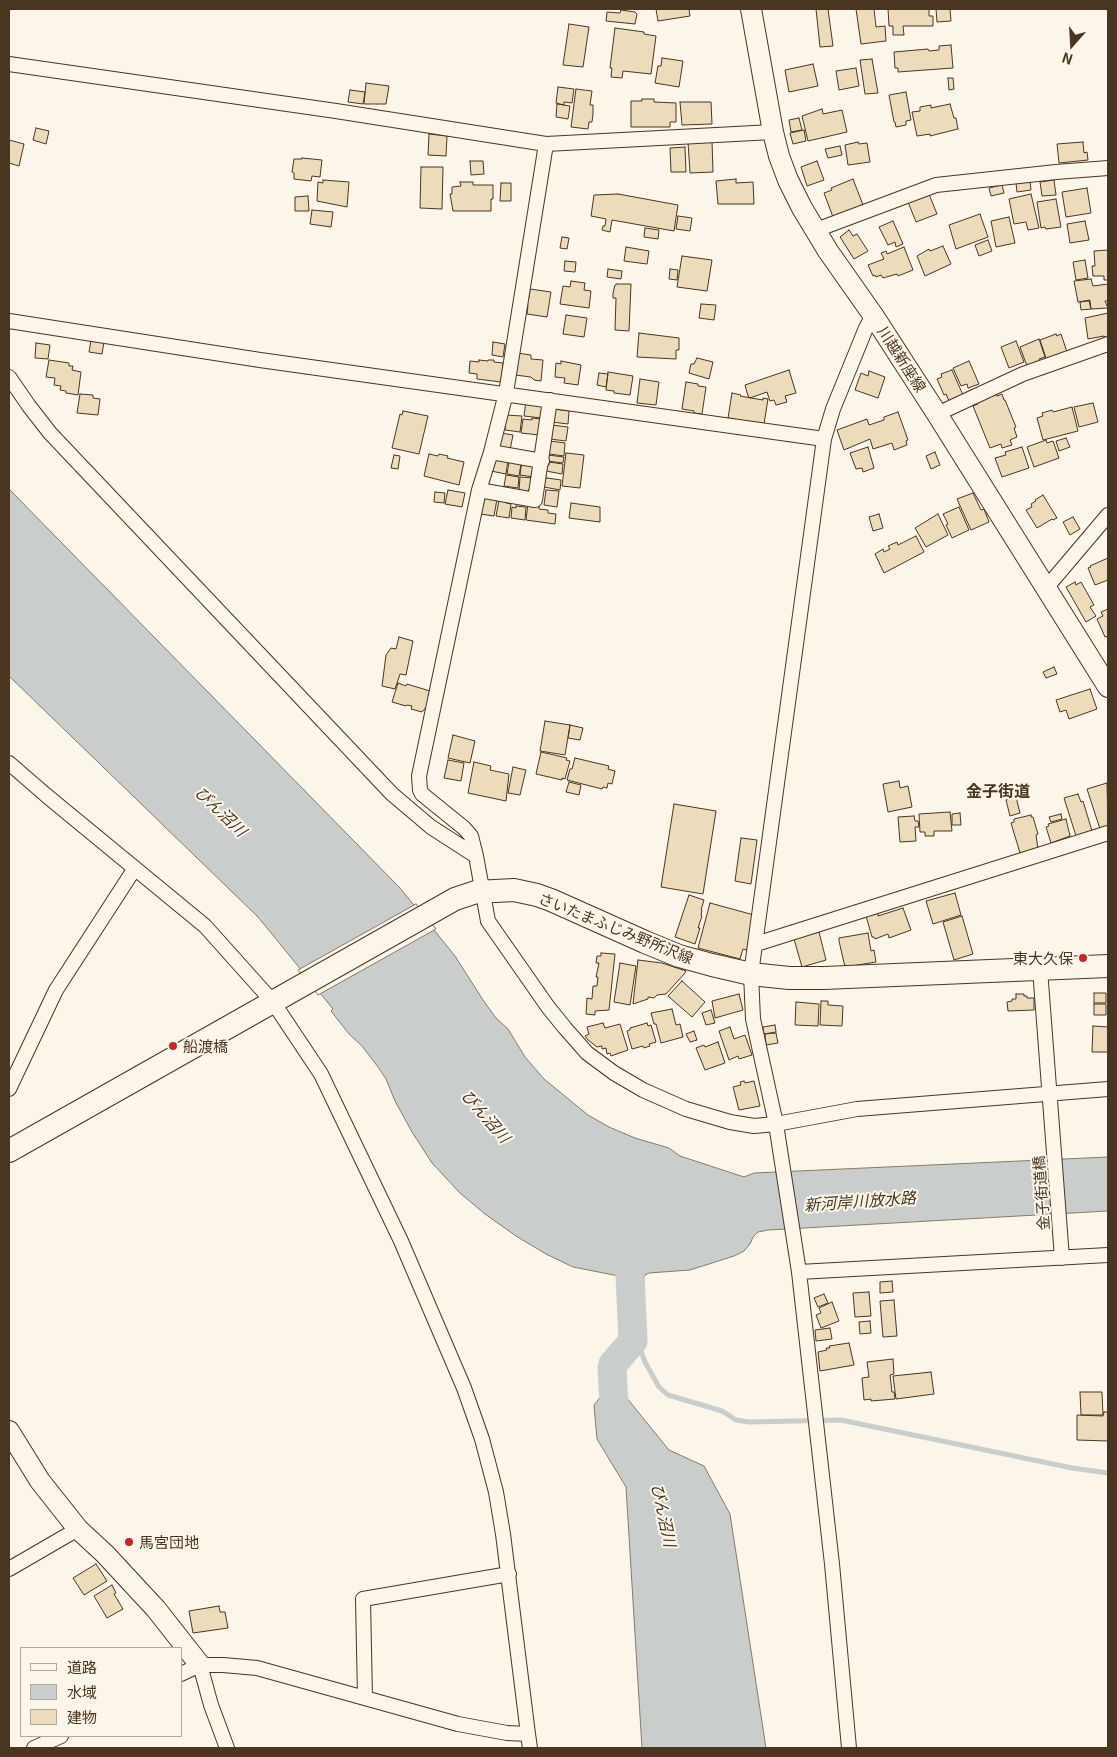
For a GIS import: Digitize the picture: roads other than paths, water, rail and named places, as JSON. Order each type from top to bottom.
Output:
[{"type":"main road","name":"川越新座線","points":[[752,9],[772,132],[788,180],[828,251],[873,315],[937,414],[1108,687]]},
{"type":"main road","name":"さいたまふじみ野所沢線","points":[[9,1149],[455,899],[483,891],[514,890],[537,895],[679,956],[712,966],[751,974],[789,978],[824,978],[1108,966]]},
{"type":"main road","points":[[9,1431],[40,1481],[78,1528],[156,1609],[200,1666]]},
{"type":"street","points":[[9,64],[336,111],[546,144],[772,132]]},
{"type":"street","points":[[546,144],[506,393],[479,490],[419,783],[422,794],[472,836],[488,921],[548,1007],[587,1053],[614,1073],[643,1090],[686,1109],[730,1122],[754,1126],[776,1124],[857,1109],[1108,1089]]},
{"type":"street","points":[[816,230],[936,185],[1108,168]]},
{"type":"street","points":[[849,1748],[832,1564],[798,1267],[776,1124],[753,1020],[751,974],[824,439],[837,400],[873,315]]},
{"type":"street","points":[[9,321],[260,360],[824,439]]},
{"type":"street","points":[[937,414],[1024,374],[1108,344]]},
{"type":"street","points":[[9,377],[50,433],[392,794],[431,827],[476,856]]},
{"type":"street","points":[[479,490],[535,500],[550,400]]},
{"type":"street","points":[[491,452],[542,461]]},
{"type":"street","points":[[1047,587],[1108,515]]},
{"type":"street","points":[[9,763],[205,926],[276,1001],[321,1074],[401,1241],[464,1388],[482,1439],[496,1492],[509,1574],[530,1748]]},
{"type":"street","points":[[756,944],[1108,833]]},
{"type":"street","points":[[9,1089],[56,990],[135,868]]},
{"type":"street","name":"金子街道橋","points":[[1040,970],[1062,1258]]},
{"type":"street","points":[[798,1267],[1108,1255]]},
{"type":"street","points":[[9,1570],[78,1528]]},
{"type":"street","points":[[365,1698],[363,1599],[509,1574]]},
{"type":"street","points":[[182,1674],[200,1666],[223,1665],[257,1668],[458,1724],[507,1733],[528,1734]]},
{"type":"street","points":[[200,1666],[211,1705],[227,1748]]},
{"type":"street","points":[[34,1748],[59,1737]]},
{"type":"water","name":"新河岸川放水路","points":[[9,489],[400,888],[455,956],[483,1000],[496,1018],[508,1029],[525,1057],[544,1079],[588,1115],[609,1127],[635,1138],[669,1148],[680,1156],[744,1177],[754,1173],[1108,1157],[1108,1211],[758,1232],[744,1251],[734,1256],[690,1270],[649,1273],[645,1275],[641,1286],[638,1287],[636,1313],[629,1314],[628,1287],[623,1287],[619,1276],[573,1267],[546,1254],[516,1236],[460,1193],[432,1163],[412,1132],[395,1101],[386,1079],[378,1067],[362,1046],[349,1034],[331,1011],[333,1009],[258,917],[9,676]]},
{"type":"water","points":[[613,1381],[669,1450],[704,1466],[730,1514],[766,1748],[642,1748],[626,1487],[597,1439],[594,1405]]},
{"type":"waterway","name":"びん沼川","points":[[615,1420],[613,1364],[633,1341],[630,1275]]},
{"type":"waterway","points":[[633,1341],[637,1341],[645,1362],[659,1387],[668,1395],[722,1411],[736,1420],[749,1422],[841,1420],[1072,1468],[1108,1473]]},
{"type":"place","name":"東大久保","points":[[1083,958]]},
{"type":"place","name":"船渡橋","points":[[173,1046]]},
{"type":"place","name":"馬宮団地","points":[[129,1542]]},
{"type":"district","name":"金子街道","points":[[998,791]]}]
